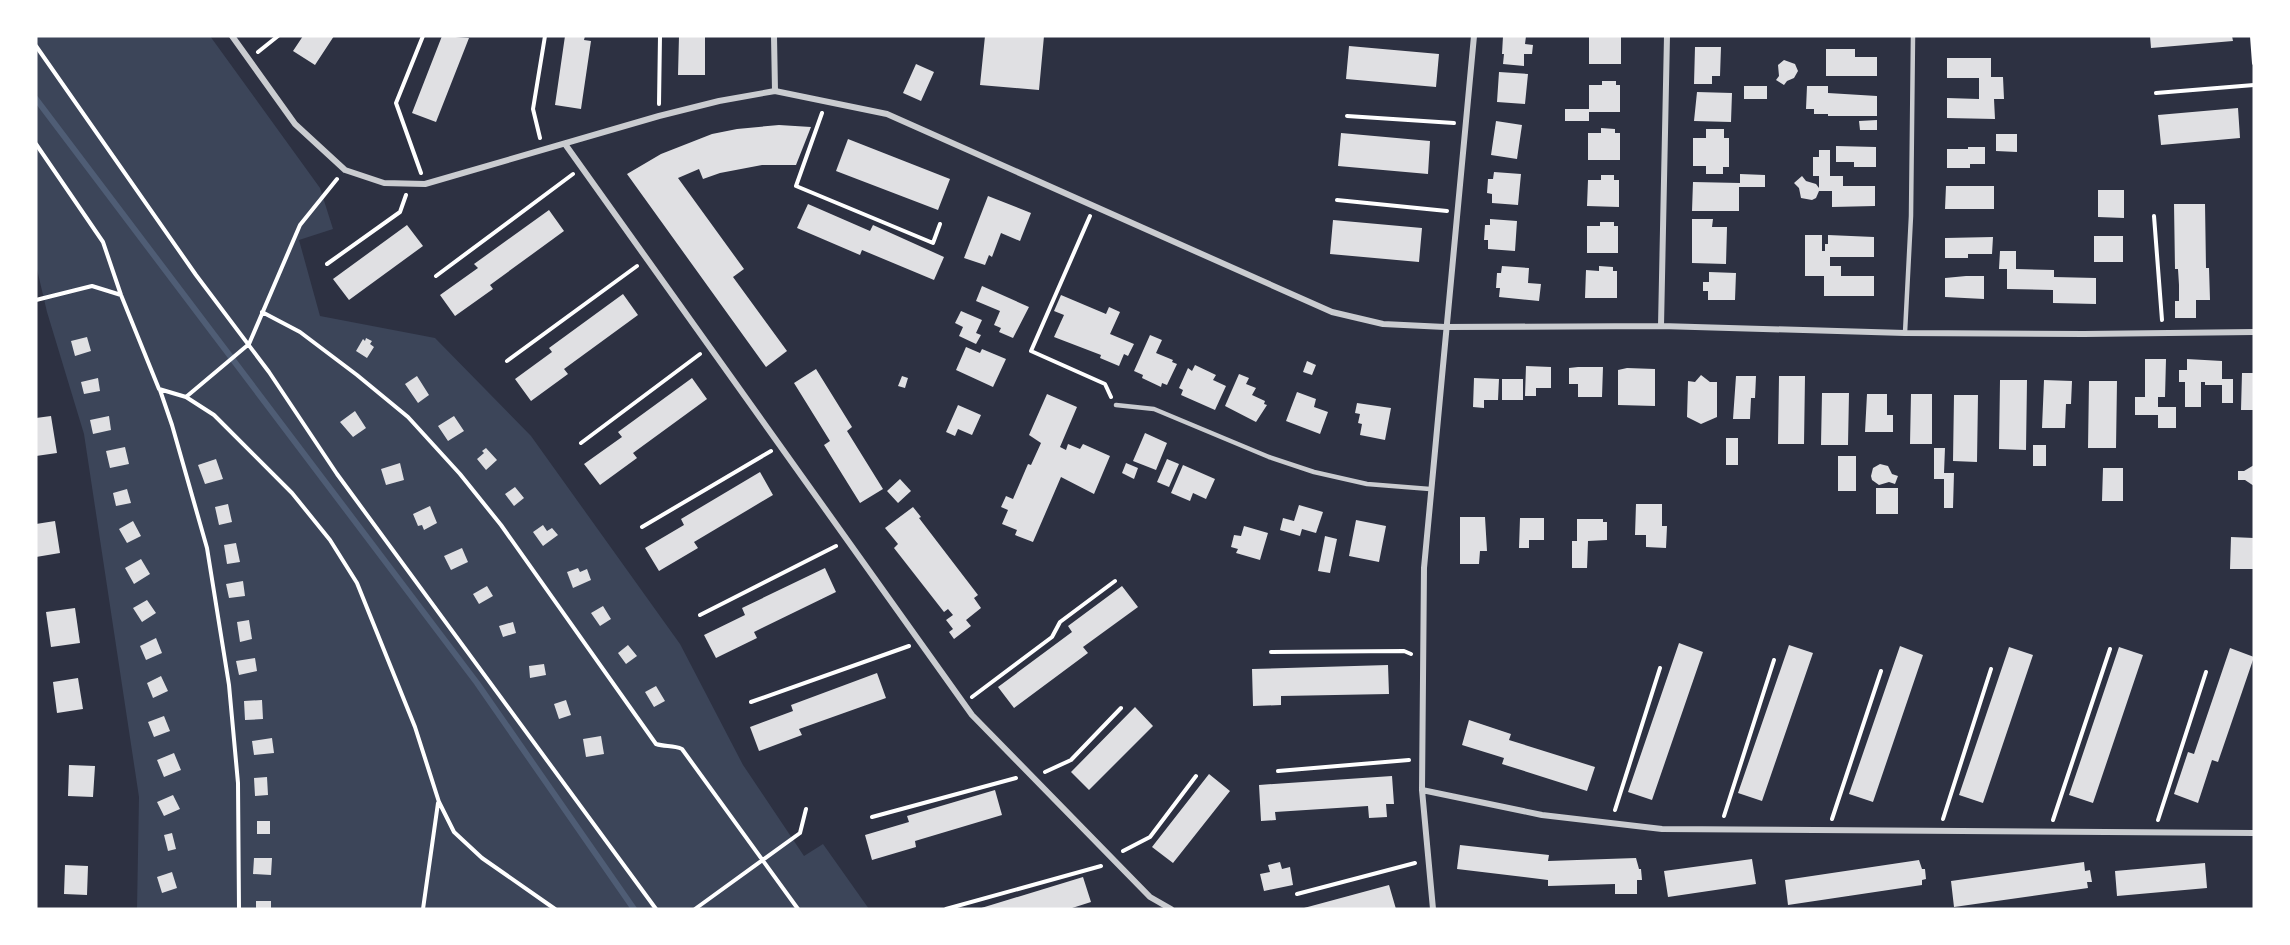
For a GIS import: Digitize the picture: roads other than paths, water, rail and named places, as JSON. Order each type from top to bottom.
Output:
[{"type":"street","points":[[232,36],[295,124],[345,170],[384,183],[425,184],[659,116],[719,101],[775,91],[887,114],[1332,312],[1383,324],[1445,327],[1661,326],[1905,333],[2254,332]]},
{"type":"street","points":[[774,36],[775,91]]},
{"type":"street","points":[[1433,909],[1422,790],[1424,568],[1474,36]]},
{"type":"street","points":[[1661,326],[1667,36]]},
{"type":"street","points":[[565,144],[972,715],[1150,897],[1171,909]]},
{"type":"street","points":[[1422,790],[1542,815],[1662,829],[2254,833]]},
{"type":"lane","points":[[1905,333],[1911,216],[1913,36]]},
{"type":"lane","points":[[1116,405],[1154,409],[1269,457],[1314,471],[1367,484],[1430,489]]},
{"type":"waterway","points":[[36,99],[477,683],[634,909]]}]
